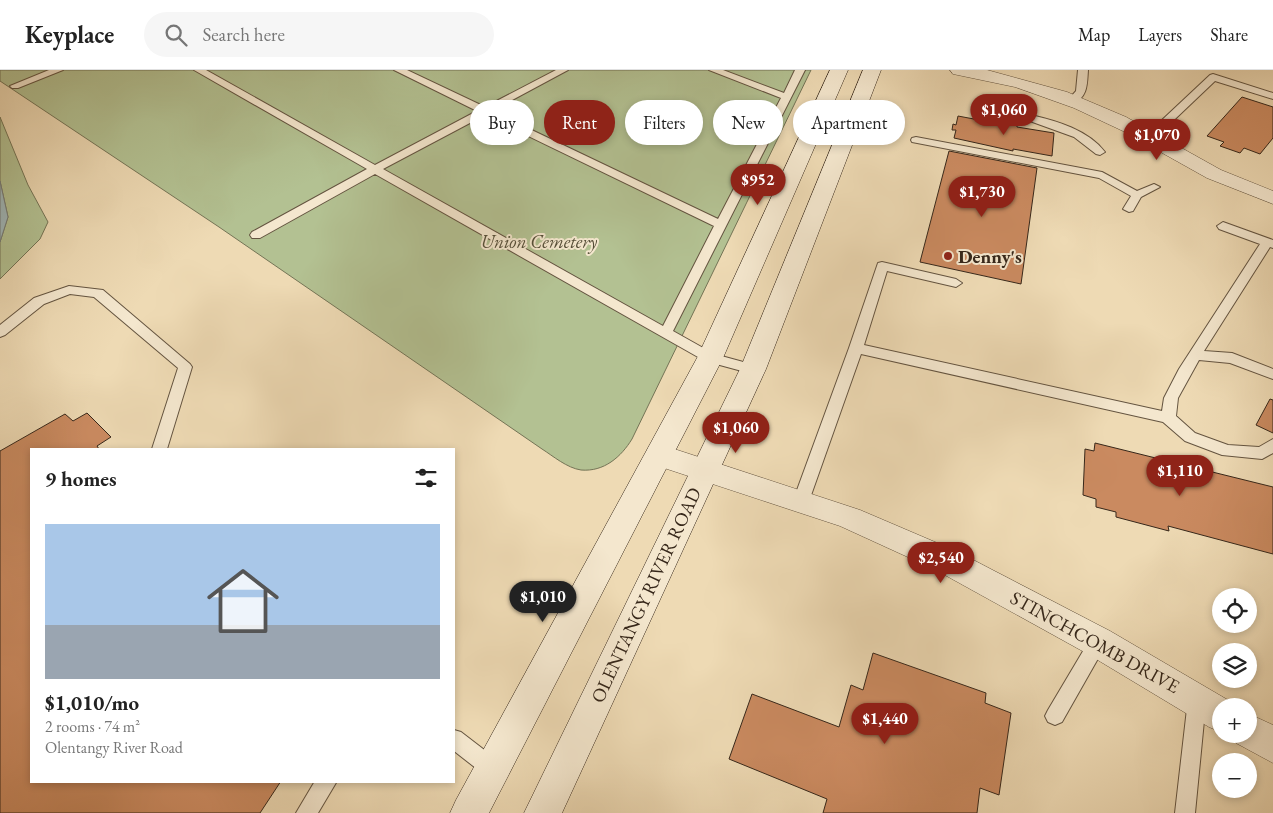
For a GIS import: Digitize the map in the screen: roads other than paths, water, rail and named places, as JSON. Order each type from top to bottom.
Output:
[{"type":"main road","points":[[469,813],[710,358],[839,70]]},
{"type":"main road","name":"OLENTANGY RIVER ROAD","points":[[543,813],[753,369],[872,70]]},
{"type":"main road","points":[[959,70],[1032,87],[1073,100],[1150,137],[1205,169],[1243,187],[1273,198]]},
{"type":"main road","name":"STINCHCOMB DRIVE","points":[[659,456],[705,469],[850,518],[945,560],[1098,642],[1209,708]]},
{"type":"main road","points":[[1257,736],[1273,745]]},
{"type":"lane","points":[[15,86],[58,70]]},
{"type":"lane","points":[[199,70],[710,358],[753,369]]},
{"type":"lane","points":[[398,70],[470,104]]},
{"type":"lane","points":[[506,100],[563,70]]},
{"type":"lane","points":[[714,70],[786,97]]},
{"type":"lane","points":[[666,332],[800,70]]},
{"type":"lane","points":[[1073,100],[1081,92],[1080,71]]},
{"type":"lane","points":[[1150,137],[1213,77],[1273,96]]},
{"type":"lane","points":[[1031,118],[1077,136],[1094,145],[1100,152]]},
{"type":"lane","points":[[256,235],[470,119]]},
{"type":"lane","points":[[534,135],[721,225]]},
{"type":"lane","points":[[916,140],[1102,175],[1137,195]]},
{"type":"lane","points":[[1129,209],[1137,195],[1154,187]]},
{"type":"lane","points":[[1168,418],[1171,398],[1186,369],[1270,243],[1223,226]]},
{"type":"lane","points":[[801,501],[856,348],[882,266],[956,283]]},
{"type":"lane","points":[[0,332],[39,301],[69,290],[98,293],[185,367],[159,448]]},
{"type":"lane","points":[[856,348],[1168,418],[1190,438],[1227,451],[1262,452],[1273,445]]},
{"type":"lane","points":[[1196,355],[1232,358],[1273,374]]},
{"type":"lane","points":[[1055,716],[1098,642]]},
{"type":"lane","points":[[1185,813],[1209,708]]},
{"type":"lane","points":[[455,740],[493,769]]},
{"type":"lane","points":[[306,813],[326,783]]},
{"type":"water","points":[[0,181],[8,217],[0,242]]},
{"type":"place","name":"Denny's","points":[[948,256]]},
{"type":"park label","name":"Union Cemetery","points":[[539,241]]}]
